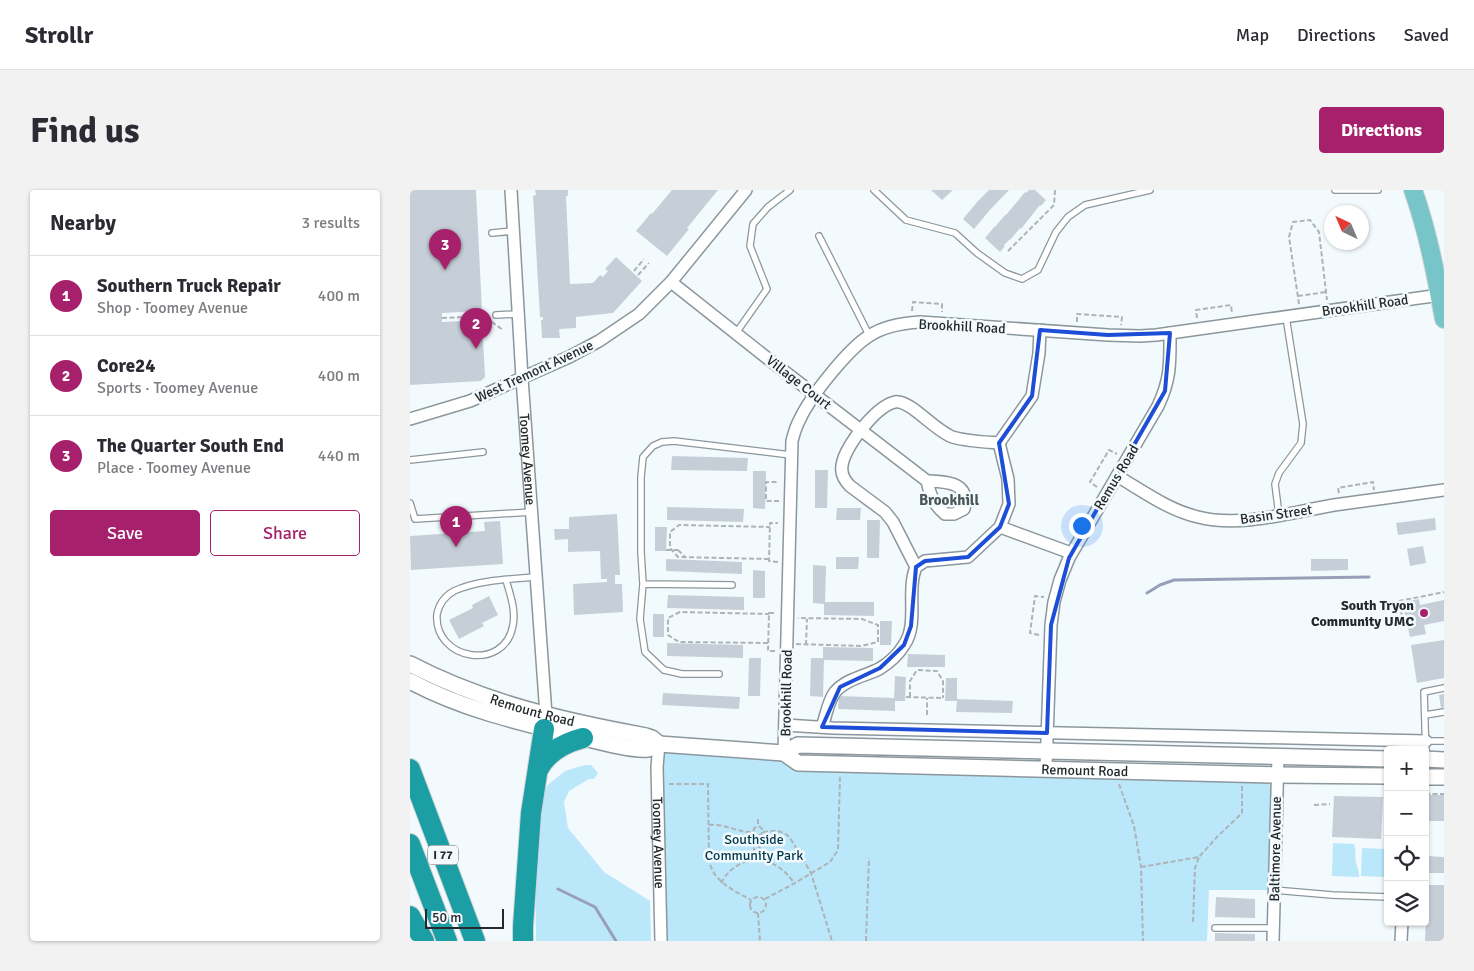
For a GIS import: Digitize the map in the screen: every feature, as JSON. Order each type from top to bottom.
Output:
[{"type":"highway","points":[[524,941],[531,813],[545,722]]},
{"type":"highway","points":[[537,772],[553,751],[568,742],[583,738]]},
{"type":"highway","name":"I 77","points":[[410,768],[475,941]]},
{"type":"highway","name":"I 77","points":[[410,844],[447,941]]},
{"type":"highway","points":[[410,916],[424,941]]},
{"type":"main road","points":[[1413,190],[1425,227],[1444,319]]},
{"type":"main road","name":"Remount Road","points":[[410,664],[462,688],[516,707],[583,738],[643,749],[648,749],[658,744],[784,753],[798,746],[1384,759]]},
{"type":"main road","name":"Remount Road","points":[[414,683],[491,714],[646,736],[652,738],[658,744]]},
{"type":"main road","name":"Remount Road","points":[[784,753],[798,763],[1384,776]]},
{"type":"main road","points":[[1429,759],[1444,760]]},
{"type":"main road","points":[[1429,777],[1444,777]]},
{"type":"street","name":"Toomey Avenue","points":[[511,190],[545,722]]},
{"type":"street","name":"West Tremont Avenue","points":[[410,420],[470,400],[570,357],[599,341],[639,314],[671,282],[746,190]]},
{"type":"street","name":"Village Court","points":[[671,282],[928,481]]},
{"type":"street","name":"Brookhill Road","points":[[784,753],[792,441],[800,418],[815,395],[852,349],[870,336],[896,325],[920,322],[1140,336],[1440,295]]},
{"type":"street","points":[[822,728],[834,693],[840,687],[891,661],[904,645],[909,636],[912,580],[916,567],[925,561],[968,557],[1000,527],[1009,504],[1008,479],[999,442],[1032,396],[1039,353],[1040,330]]},
{"type":"street","name":"Remus Road","points":[[1046,768],[1051,625],[1054,602],[1060,580],[1071,553],[1165,391],[1170,366],[1170,333]]},
{"type":"street","points":[[916,567],[893,522],[885,512],[850,486],[842,475],[842,464],[847,451],[861,430],[880,410],[888,404],[896,402],[903,403],[912,408],[952,437],[999,442]]},
{"type":"street","name":"Basin Street","points":[[1117,476],[1171,508],[1199,518],[1224,521],[1262,518],[1444,490]]},
{"type":"street","points":[[1000,527],[1071,553]]},
{"type":"street","points":[[785,724],[822,728],[1426,741]]},
{"type":"street","name":"Toomey Avenue","points":[[658,744],[661,941]]},
{"type":"street","name":"Baltimore Avenue","points":[[1273,941],[1278,756]]},
{"type":"street","points":[[1401,941],[1402,926]]},
{"type":"lane","points":[[736,333],[767,289],[750,246],[753,224],[768,207],[790,190]]},
{"type":"lane","points":[[874,190],[906,220],[955,232],[977,252],[1006,273],[1022,279],[1038,270],[1056,232],[1068,217],[1086,206],[1150,190]]},
{"type":"lane","points":[[1335,190],[1378,190]]},
{"type":"lane","points":[[492,233],[514,232]]},
{"type":"lane","points":[[819,236],[870,336]]},
{"type":"lane","points":[[494,315],[518,314]]},
{"type":"lane","points":[[1279,515],[1275,484],[1279,473],[1301,443],[1303,424],[1286,316]]},
{"type":"lane","points":[[719,674],[682,674],[664,670],[645,652],[640,619],[643,584],[640,477],[643,457],[653,446],[662,442],[791,455]]},
{"type":"lane","points":[[410,460],[483,452]]},
{"type":"lane","points":[[410,503],[415,519],[532,512]]},
{"type":"lane","points":[[506,580],[513,607],[514,625],[507,642],[497,651],[485,656],[467,656],[452,648],[441,636],[436,624],[438,609],[444,598],[455,591],[483,582],[536,577]]},
{"type":"lane","points":[[643,584],[732,585]]},
{"type":"lane","points":[[1426,746],[1424,692],[1444,688]]},
{"type":"lane","points":[[1425,715],[1444,712]]},
{"type":"lane","points":[[1426,741],[1444,740]]},
{"type":"lane","points":[[1274,890],[1384,897]]},
{"type":"lane","points":[[1215,928],[1274,928]]},
{"type":"path","points":[[1008,251],[1054,205],[1055,190]]},
{"type":"path","points":[[1299,304],[1289,237],[1293,222],[1310,220],[1319,232],[1327,300]]},
{"type":"path","points":[[634,271],[644,259]]},
{"type":"path","points":[[638,275],[649,263]]},
{"type":"path","points":[[1298,296],[1326,292]]},
{"type":"path","points":[[912,311],[913,302],[942,304],[942,312]]},
{"type":"path","points":[[1197,318],[1196,310],[1231,305],[1232,313]]},
{"type":"path","points":[[1077,322],[1078,314],[1113,316],[1122,317],[1121,325]]},
{"type":"path","points":[[442,318],[494,315]]},
{"type":"path","points":[[484,323],[492,322],[503,330]]},
{"type":"path","points":[[1097,487],[1090,482],[1109,450],[1117,454]]},
{"type":"path","points":[[779,482],[766,482],[766,501],[779,501]]},
{"type":"path","points":[[1339,495],[1338,488],[1373,482],[1374,491]]},
{"type":"path","points":[[769,559],[770,523],[778,523]]},
{"type":"path","points":[[770,527],[679,525],[670,532],[670,548],[678,557],[769,559],[769,561],[778,562]]},
{"type":"path","points":[[666,550],[678,550],[685,557]]},
{"type":"path","points":[[1402,616],[1399,600],[1444,592]]},
{"type":"path","points":[[1039,635],[1030,634],[1035,596],[1044,597]]},
{"type":"path","points":[[768,643],[679,642],[668,635],[668,618],[680,612],[778,613]]},
{"type":"path","points":[[769,614],[768,651],[778,651]]},
{"type":"path","points":[[796,644],[861,646],[878,642],[878,624],[862,619],[797,618]]},
{"type":"path","points":[[806,644],[807,618]]},
{"type":"path","points":[[906,697],[943,698],[943,681],[936,671],[917,670],[910,681],[910,697]]},
{"type":"path","points":[[927,698],[927,715]]},
{"type":"path","points":[[765,899],[830,862],[838,850],[840,771]]},
{"type":"path","points":[[1113,771],[1134,826],[1141,867],[1143,941]]},
{"type":"path","points":[[1193,922],[1195,868],[1199,857],[1242,813],[1242,779]]},
{"type":"path","points":[[669,784],[708,784],[709,861],[711,869],[721,882],[751,900]]},
{"type":"path","points":[[1429,794],[1444,794]]},
{"type":"path","points":[[1314,804],[1330,804]]},
{"type":"path","points":[[758,819],[758,827],[760,827],[762,832]]},
{"type":"path","points":[[709,825],[714,824],[740,831],[753,832],[755,836],[758,836]]},
{"type":"path","points":[[753,832],[755,827],[758,827]]},
{"type":"path","points":[[754,860],[754,848],[757,845],[758,836],[762,832],[781,831],[786,833],[811,873],[832,941]]},
{"type":"path","points":[[757,845],[760,848],[761,860]]},
{"type":"path","points":[[1141,867],[1199,857]]},
{"type":"path","points":[[866,941],[869,858]]},
{"type":"path","points":[[721,882],[730,870],[746,862],[761,860],[778,866],[786,872],[794,884]]},
{"type":"path","points":[[758,896],[765,899],[767,903],[766,908],[763,912],[753,911],[750,906],[751,900],[758,896]]},
{"type":"path","points":[[758,913],[760,941]]},
{"type":"highlighted area","points":[[1040,330],[1108,335],[1170,333],[1165,391],[1069,558],[1051,625],[1047,733],[822,727],[840,687],[880,668],[904,645],[911,626],[916,567],[925,561],[968,557],[1000,527],[1009,504],[999,443],[1032,396]]},
{"type":"green space","name":"Southside Community Park","points":[[659,744],[767,753],[798,763],[1277,775],[1274,890],[1209,890],[1207,941],[661,941]]},
{"type":"green space","points":[[591,765],[598,773],[594,779],[589,779],[569,791],[564,802],[568,828],[604,872],[650,901],[651,941],[536,941],[535,860],[541,793],[565,771]]},
{"type":"green space","points":[[1333,843],[1354,844],[1359,877],[1332,876]]},
{"type":"green space","points":[[1362,848],[1384,849],[1384,877],[1361,876]]},
{"type":"building","points":[[410,190],[476,190],[482,311],[442,313],[442,322],[482,320],[485,377],[481,381],[410,385]]},
{"type":"building","points":[[535,190],[568,190],[568,196],[566,196],[570,284],[593,283],[600,275],[603,277],[608,271],[605,269],[616,257],[642,281],[613,313],[576,317],[576,328],[559,329],[560,338],[542,338],[541,320],[543,320],[543,317],[540,317],[533,196],[536,195]]},
{"type":"building","points":[[672,190],[718,190],[667,256],[636,231]]},
{"type":"building","points":[[931,190],[953,190],[942,200]]},
{"type":"building","points":[[989,190],[1009,190],[974,229],[963,219]]},
{"type":"building","points":[[1035,190],[1046,200],[1021,229],[1004,245],[1000,252],[985,238],[1025,192]]},
{"type":"building","points":[[672,456],[748,458],[747,471],[671,470]]},
{"type":"building","points":[[815,470],[828,470],[827,508],[815,508]]},
{"type":"building","points":[[753,471],[766,471],[765,509],[753,508]]},
{"type":"building","points":[[667,507],[744,509],[743,522],[667,520]]},
{"type":"building","points":[[837,508],[861,508],[860,520],[836,520]]},
{"type":"building","points":[[617,514],[620,575],[615,575],[615,584],[622,584],[623,612],[574,615],[573,584],[607,582],[607,579],[601,579],[600,551],[568,552],[568,539],[555,540],[554,529],[569,529],[569,517]]},
{"type":"building","points":[[1435,518],[1436,530],[1398,535],[1396,523]]},
{"type":"building","points":[[867,520],[880,520],[879,558],[867,558]]},
{"type":"building","points":[[500,521],[503,564],[411,570],[410,536],[485,531],[484,522]]},
{"type":"building","points":[[655,527],[667,527],[666,551],[655,551]]},
{"type":"building","points":[[1423,546],[1426,563],[1410,566],[1407,549]]},
{"type":"building","points":[[836,557],[859,557],[858,569],[836,569]]},
{"type":"building","points":[[666,559],[742,562],[742,574],[666,571]]},
{"type":"building","points":[[1311,559],[1348,559],[1348,570],[1311,571]]},
{"type":"building","points":[[813,565],[826,566],[825,602],[874,602],[874,616],[824,615],[824,604],[813,603]]},
{"type":"building","points":[[753,570],[765,571],[765,598],[753,598]]},
{"type":"building","points":[[668,595],[744,597],[744,610],[667,608]]},
{"type":"building","points":[[489,596],[498,615],[482,623],[484,626],[459,639],[449,620],[473,608],[472,605]]},
{"type":"building","name":"South Tryon Community UMC","points":[[1419,599],[1420,605],[1444,600],[1444,621],[1424,625],[1426,634],[1410,637],[1402,602]]},
{"type":"building","points":[[653,614],[664,614],[664,637],[653,637]]},
{"type":"building","points":[[880,621],[892,621],[891,645],[880,645]]},
{"type":"building","points":[[1444,640],[1444,678],[1417,683],[1411,645]]},
{"type":"building","points":[[667,643],[743,645],[743,658],[667,656]]},
{"type":"building","points":[[823,647],[873,648],[873,661],[824,660],[823,697],[810,696],[811,658],[823,658]]},
{"type":"building","points":[[908,654],[945,655],[945,667],[907,667]]},
{"type":"building","points":[[749,658],[761,658],[760,696],[748,696]]},
{"type":"building","points":[[895,676],[906,677],[905,701],[895,701],[895,711],[838,709],[839,696],[894,698]]},
{"type":"building","points":[[946,678],[957,678],[957,699],[1013,701],[1012,713],[956,712],[957,701],[945,701]]},
{"type":"building","points":[[663,693],[740,697],[739,709],[662,705]]},
{"type":"building","points":[[1444,694],[1444,707],[1441,708],[1439,695]]},
{"type":"building","points":[[1429,795],[1444,795],[1444,821],[1429,821]]},
{"type":"building","points":[[1334,796],[1383,797],[1381,839],[1332,837]]},
{"type":"building","points":[[1429,856],[1444,857],[1444,873],[1429,873]]},
{"type":"building","points":[[1429,885],[1444,885],[1444,941],[1425,941],[1426,926],[1429,926]]},
{"type":"building","points":[[1216,897],[1255,899],[1255,918],[1215,917]]},
{"type":"building","points":[[1215,933],[1255,934],[1255,941],[1215,941]]},
{"type":"waterway","points":[[1147,593],[1160,585],[1174,580],[1369,577]]},
{"type":"waterway","points":[[558,889],[595,907],[616,941]]},
{"type":"place","name":"The Quarter South End","points":[[445,270]]},
{"type":"place","name":"Core24","points":[[476,349]]},
{"type":"place","name":"Southern Truck Repair","points":[[456,547]]},
{"type":"place","name":"South Tryon Community UMC","points":[[1424,613]]},
{"type":"district","name":"Brookhill","points":[[949,500]]}]
